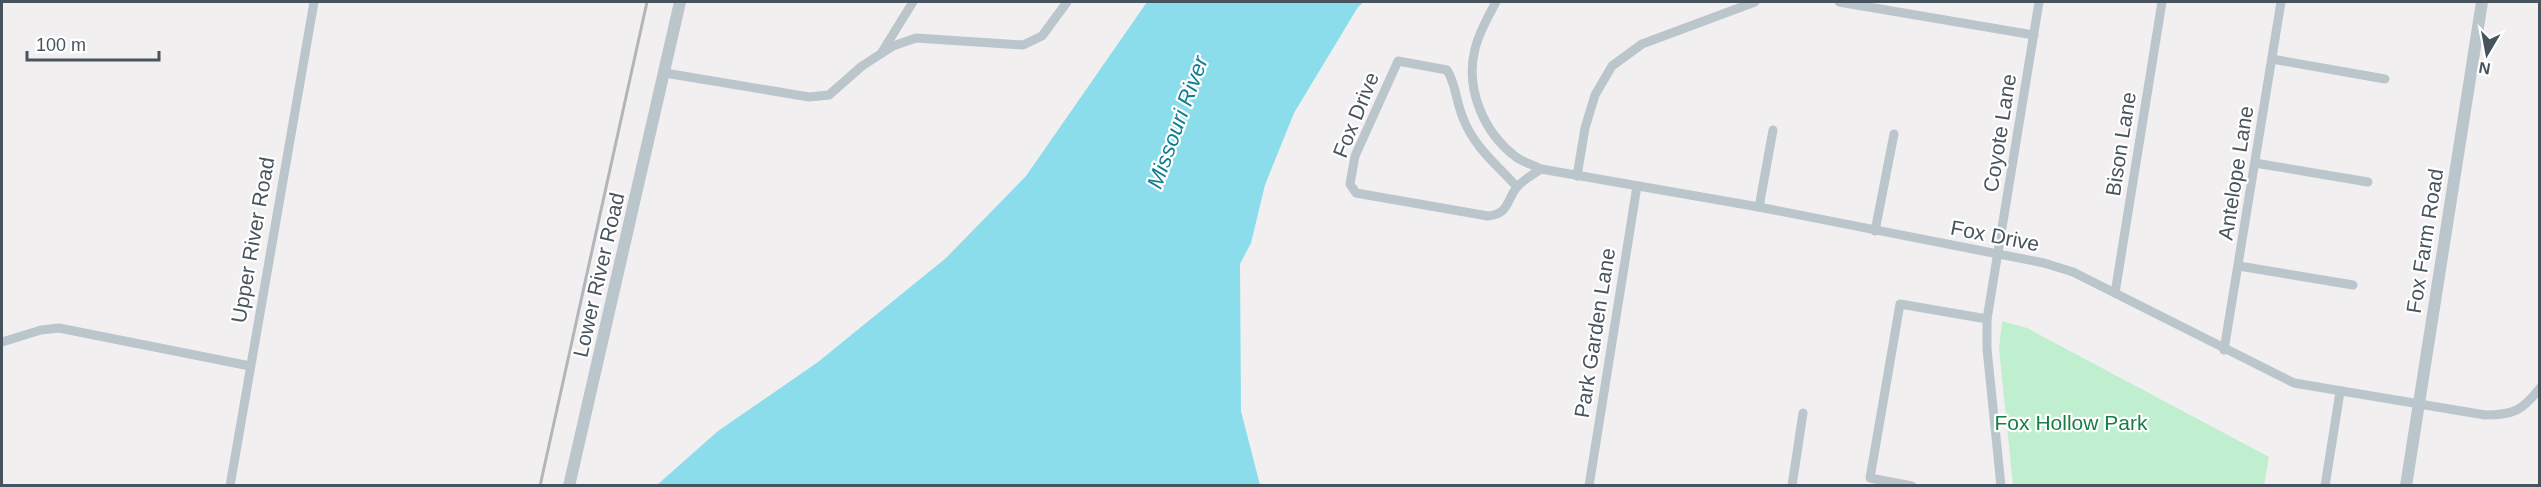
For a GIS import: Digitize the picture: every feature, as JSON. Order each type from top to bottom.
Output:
[{"type":"street","name":"Upper River Road","points":[[230,486],[314,2]]},
{"type":"street","name":"Lower River Road","points":[[569,486],[680,2]]},
{"type":"street","points":[[881,54],[913,2]]},
{"type":"street","points":[[664,73],[809,97],[829,95],[861,66],[916,38],[1023,45],[1042,36],[1067,2]]},
{"type":"street","name":"Fox Drive","points":[[1496,2],[1482,27],[1474,50],[1474,94],[1484,120],[1502,144],[1517,158],[1541,169],[1759,207],[2044,263],[2073,272],[2224,350],[2294,383],[2485,415],[2507,415],[2527,405],[2540,388]]},
{"type":"street","points":[[1577,176],[1585,128],[1595,95],[1612,66],[1642,44],[1751,2]]},
{"type":"street","points":[[1839,2],[2034,35]]},
{"type":"street","name":"Coyote Lane","points":[[2001,486],[1987,349],[1987,319],[2039,2]]},
{"type":"street","name":"Bison Lane","points":[[2115,293],[2162,2]]},
{"type":"street","name":"Antelope Lane","points":[[2224,350],[2281,2]]},
{"type":"street","name":"Fox Farm Road","points":[[2406,486],[2482,2]]},
{"type":"street","points":[[2272,59],[2385,78]]},
{"type":"street","name":"Fox Drive","points":[[1517,187],[1474,141],[1463,120],[1447,70],[1398,60],[1355,156],[1350,184],[1352,190],[1488,216],[1505,211],[1517,187],[1541,169]]},
{"type":"street","points":[[1759,207],[1773,130]]},
{"type":"street","points":[[1875,231],[1894,134]]},
{"type":"street","points":[[2255,163],[2368,182]]},
{"type":"street","name":"Park Garden Lane","points":[[1589,486],[1637,186]]},
{"type":"street","points":[[2239,266],[2353,285]]},
{"type":"street","points":[[1912,486],[1870,478],[1900,304],[1987,319]]},
{"type":"street","points":[[2,342],[41,330],[59,328],[250,366]]},
{"type":"street","points":[[2325,486],[2340,392]]},
{"type":"street","points":[[1792,486],[1803,413]]},
{"type":"green space","name":"Fox Hollow Park","points":[[2002,321],[2027,328],[2269,457],[2264,485],[2013,485],[1999,349]]},
{"type":"water","name":"Missouri River","points":[[1147,2],[1364,2],[1358,7],[1294,113],[1265,185],[1251,243],[1240,264],[1241,411],[1260,485],[657,485],[718,431],[818,362],[946,258],[1026,176]]},
{"type":"railway","points":[[540,486],[647,2]]}]
